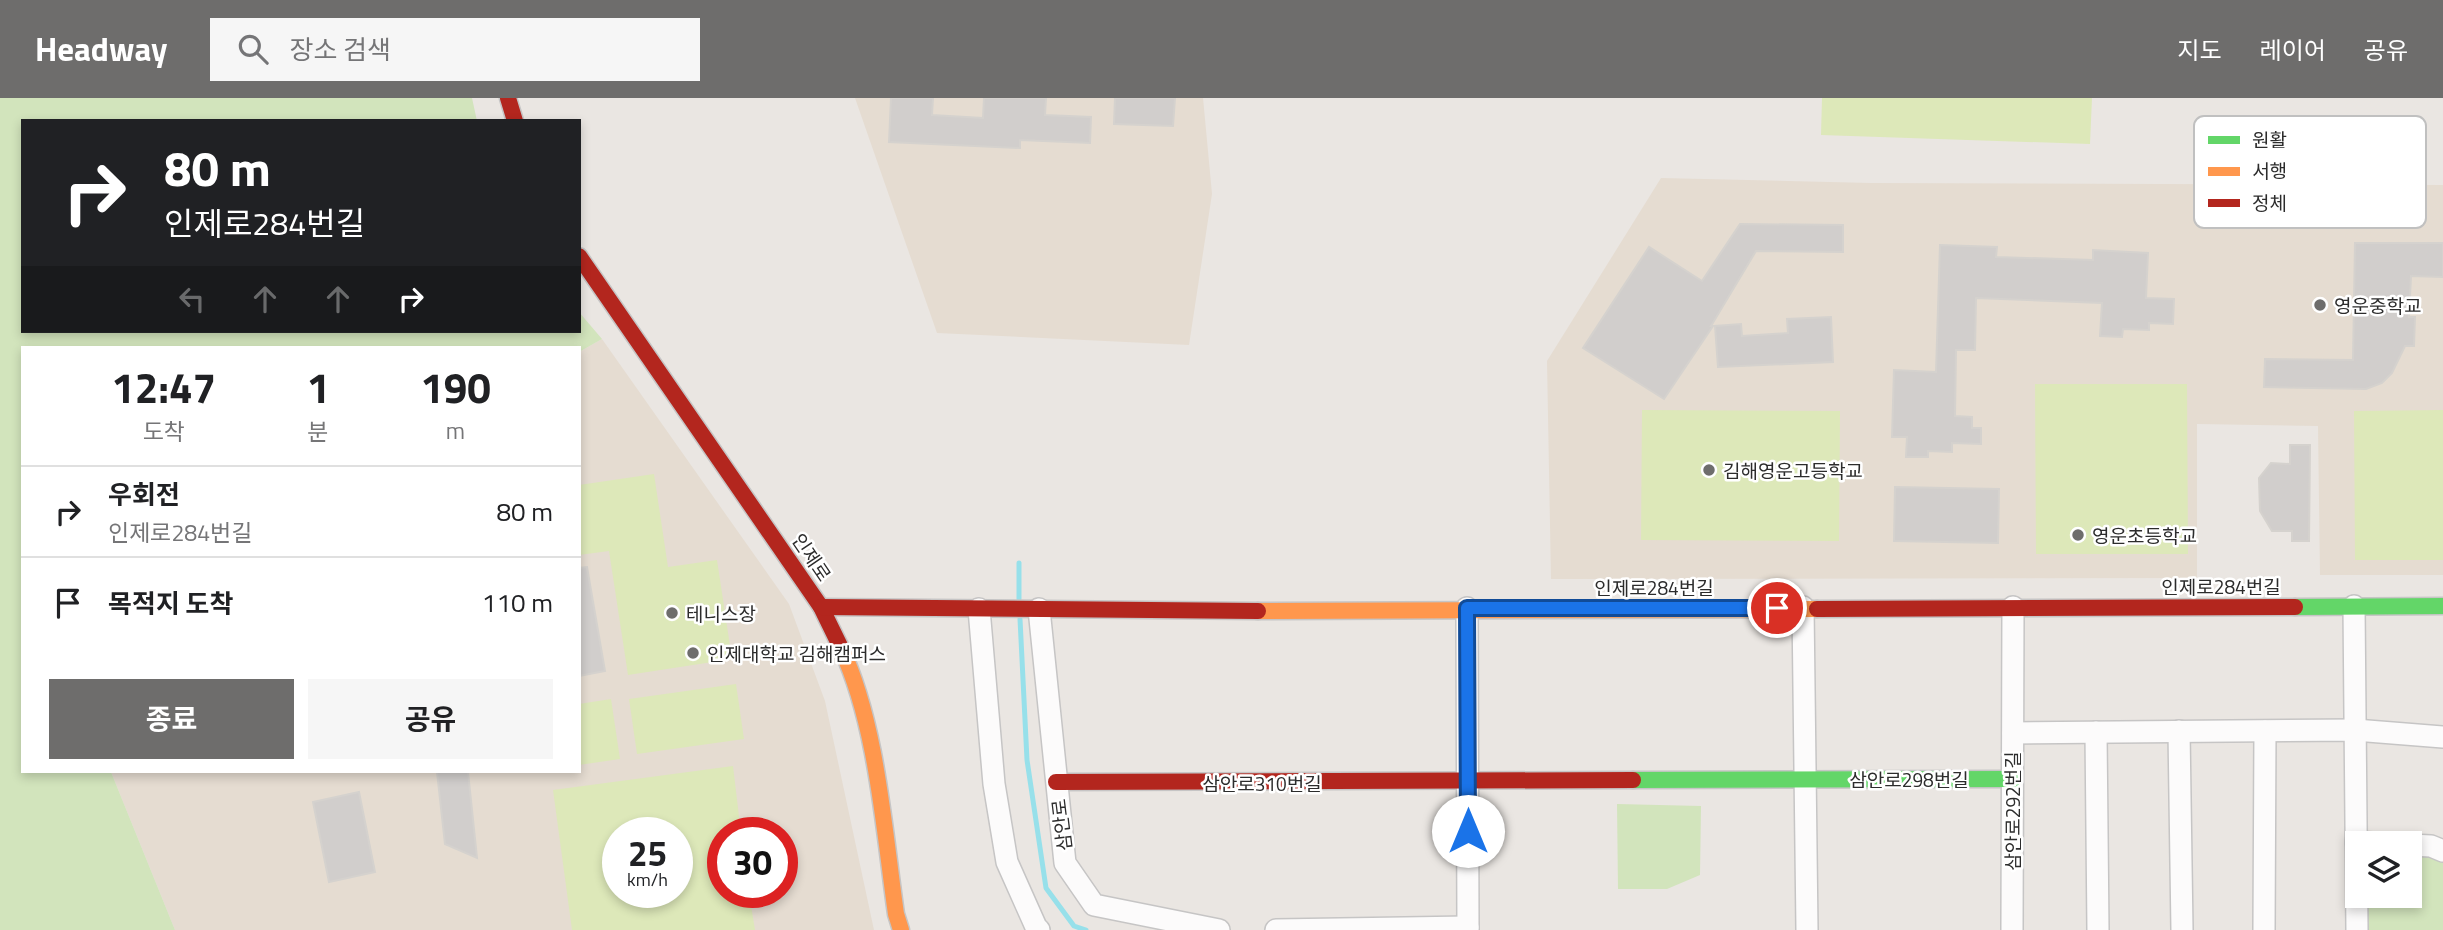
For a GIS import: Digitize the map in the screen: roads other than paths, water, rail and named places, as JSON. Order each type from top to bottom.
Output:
[{"type":"street","points":[[508,98],[514,119]]},
{"type":"street","name":"인제로","points":[[581,259],[821,607],[845,657],[867,726],[896,914],[901,930]]},
{"type":"street","points":[[2354,606],[2356,831]]},
{"type":"street","points":[[821,607],[987,609],[994,784],[1007,862],[1035,928],[1039,930]]},
{"type":"street","points":[[1803,607],[1807,930]]},
{"type":"street","points":[[2013,607],[2013,733]]},
{"type":"street","name":"인제로284번길","points":[[987,609],[1256,611],[1467,608],[2441,607]]},
{"type":"street","points":[[1276,930],[1468,928],[1467,608]]},
{"type":"street","name":"삼안로","points":[[1036,609],[1065,863],[1094,905],[1219,930]]},
{"type":"street","name":"삼안로292번길","points":[[2012,930],[2013,733],[2355,730],[2443,737]]},
{"type":"street","points":[[2179,731],[2182,930]]},
{"type":"street","points":[[2264,930],[2265,731]]},
{"type":"street","points":[[2096,732],[2098,930]]},
{"type":"street","name":"삼안로298번길","points":[[1806,780],[2012,779]]},
{"type":"street","name":"삼안로310번길","points":[[1056,782],[1806,780]]},
{"type":"street","points":[[2422,846],[2443,851]]},
{"type":"street","points":[[2357,908],[2357,930]]},
{"type":"waterway","points":[[1019,563],[1019,599]]},
{"type":"waterway","points":[[1020,619],[1027,760],[1046,888],[1074,926],[1086,930]]},
{"type":"place","name":"영운중학교","points":[[2320,305]]},
{"type":"place","name":"김해영운고등학교","points":[[1709,470]]},
{"type":"place","name":"영운초등학교","points":[[2078,535]]},
{"type":"place","name":"테니스장","points":[[672,613]]},
{"type":"place","name":"인제대학교 김해캠퍼스","points":[[693,653]]}]
